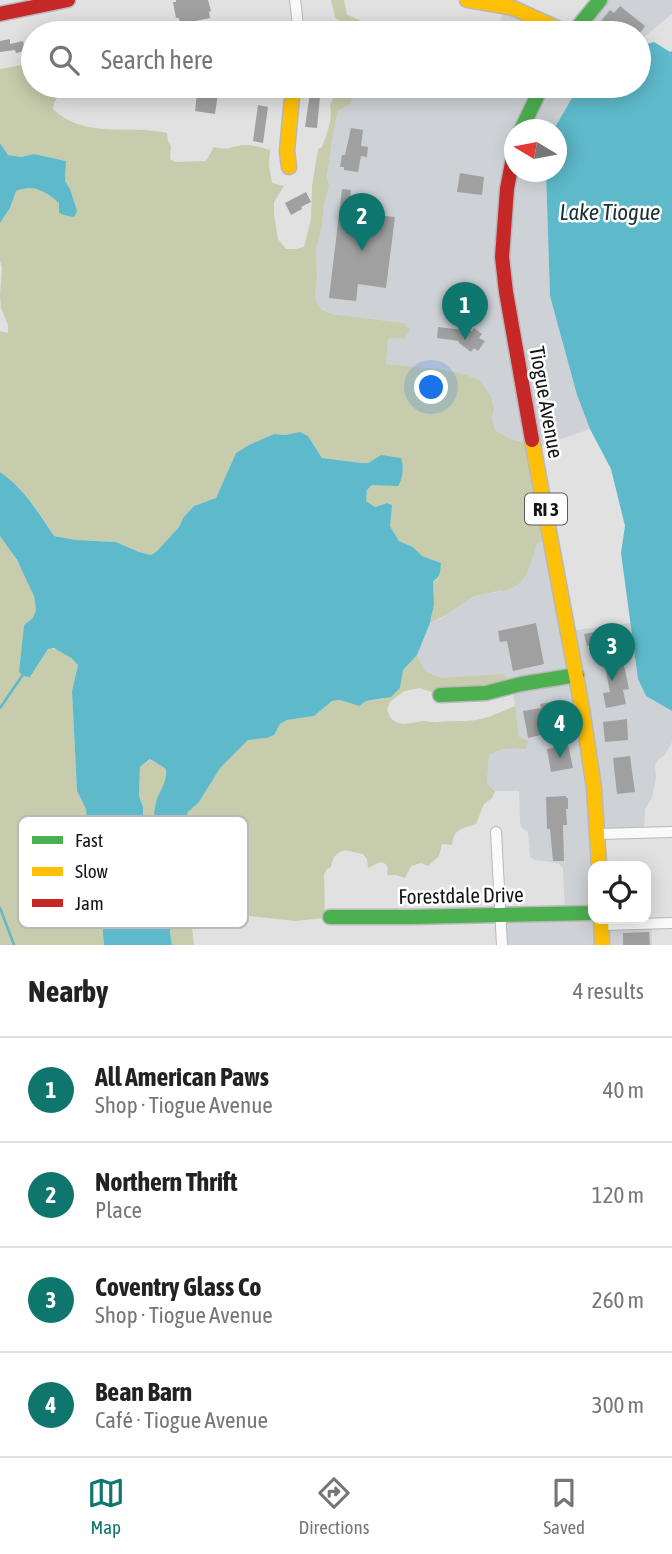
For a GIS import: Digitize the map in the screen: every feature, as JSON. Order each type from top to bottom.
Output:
[{"type":"main road","points":[[0,14],[68,0]]},
{"type":"main road","points":[[467,0],[513,8],[543,21]]},
{"type":"main road","points":[[582,21],[600,0]]},
{"type":"main road","points":[[289,167],[287,150],[292,98]]},
{"type":"main road","points":[[526,119],[536,98]]},
{"type":"main road","name":"Tiogue Avenue","points":[[508,182],[504,215],[503,268],[533,446],[577,675],[594,788],[599,861]]},
{"type":"main road","points":[[440,695],[486,693],[577,675]]},
{"type":"main road","name":"Forestdale Drive","points":[[330,917],[501,915],[588,919]]},
{"type":"main road","points":[[600,924],[602,945]]},
{"type":"street","points":[[295,0],[298,21]]},
{"type":"street","points":[[496,832],[502,945]]},
{"type":"street","points":[[598,834],[672,832]]},
{"type":"street","points":[[651,922],[672,923]]},
{"type":"shaded area","points":[[600,0],[672,0],[672,14],[651,31],[651,21],[583,21]]},
{"type":"shaded area","points":[[506,7],[539,21],[500,21]]},
{"type":"shaded area","points":[[347,98],[572,98],[560,119],[504,119],[504,182],[546,182],[550,296],[577,395],[590,429],[533,449],[526,443],[510,439],[495,430],[492,419],[494,409],[439,369],[386,364],[388,340],[404,323],[332,314],[322,310],[315,298],[316,250],[329,186],[327,176],[338,111]]},
{"type":"shaded area","points":[[549,538],[568,631],[631,623],[638,679],[646,696],[672,711],[672,742],[655,765],[656,778],[652,798],[645,809],[644,832],[598,835],[594,861],[588,861],[588,924],[651,924],[652,945],[501,945],[500,920],[565,913],[563,868],[558,863],[530,857],[528,832],[522,828],[520,822],[519,791],[495,791],[487,784],[489,756],[496,751],[525,749],[519,737],[512,684],[472,677],[442,678],[425,671],[417,655],[430,623],[467,600],[484,593],[495,593],[532,556],[537,543]]},
{"type":"green space","points":[[331,0],[344,0],[347,15],[360,21],[340,21],[335,17]]},
{"type":"green space","points":[[21,65],[21,98],[56,98],[53,109],[79,125],[167,133],[171,146],[170,159],[175,162],[206,161],[214,147],[248,145],[270,150],[272,183],[284,186],[274,202],[274,215],[278,239],[286,249],[304,247],[311,219],[312,186],[318,149],[322,147],[329,126],[330,105],[334,98],[352,98],[350,104],[338,111],[334,129],[327,176],[329,186],[316,250],[315,298],[322,310],[332,314],[404,323],[410,330],[404,339],[388,340],[386,364],[439,369],[480,381],[491,397],[495,430],[510,439],[526,443],[549,538],[537,543],[523,579],[511,589],[473,597],[430,623],[434,605],[433,581],[438,579],[441,563],[421,556],[413,547],[399,541],[390,526],[391,505],[386,503],[375,507],[366,501],[367,490],[372,485],[381,455],[368,463],[322,458],[308,436],[300,432],[274,434],[236,453],[216,498],[194,506],[179,527],[151,555],[116,542],[54,536],[24,493],[0,472],[0,331],[8,333],[8,325],[1,308],[0,223],[10,208],[16,191],[28,188],[39,190],[59,203],[70,189],[65,181],[66,161],[34,154],[21,157],[8,155],[0,143],[0,69]]},
{"type":"green space","points":[[0,536],[26,576],[35,601],[33,619],[24,625],[19,670],[22,676],[31,676],[48,649],[60,651],[78,665],[72,691],[77,791],[87,816],[18,816],[18,928],[102,928],[104,945],[0,945]]},
{"type":"green space","points":[[417,655],[425,671],[442,678],[503,674],[512,684],[440,695],[420,688],[404,691],[391,701],[387,709],[394,721],[406,724],[473,720],[515,706],[519,737],[529,741],[525,749],[502,750],[489,756],[487,784],[495,791],[492,798],[484,804],[476,824],[457,832],[452,845],[442,844],[439,856],[428,866],[421,863],[411,866],[405,878],[387,875],[386,864],[380,862],[368,868],[363,854],[344,850],[338,853],[324,874],[325,917],[295,921],[248,916],[248,816],[186,816],[188,812],[199,802],[219,768],[248,740],[274,735],[280,724],[287,720],[314,716],[332,701],[340,700],[359,706],[366,701],[383,699],[400,688],[403,670]]},
{"type":"green space","points":[[149,759],[166,769],[165,783],[158,796],[171,816],[143,816],[139,796],[140,767]]},
{"type":"green space","points":[[170,928],[192,928],[194,945],[172,945]]},
{"type":"water","name":"Lake Tiogue","points":[[654,42],[672,51],[672,711],[646,696],[638,679],[621,553],[625,526],[611,469],[590,429],[577,395],[550,296],[546,182],[567,182],[567,119],[560,119],[572,98],[651,98],[651,43]]},
{"type":"water","points":[[0,143],[8,155],[21,157],[34,154],[66,161],[65,181],[77,211],[74,217],[59,213],[59,203],[49,195],[28,188],[16,191],[10,208],[0,223]]},
{"type":"water","points":[[300,432],[308,436],[322,458],[368,463],[381,455],[401,458],[402,472],[398,486],[372,485],[367,490],[366,501],[375,507],[387,503],[392,505],[390,526],[399,541],[413,547],[422,556],[441,563],[439,576],[433,581],[434,605],[430,623],[417,655],[403,670],[400,688],[391,697],[366,701],[359,706],[340,700],[332,701],[314,716],[287,720],[280,724],[274,735],[248,740],[220,768],[199,802],[186,816],[154,816],[166,769],[150,759],[140,767],[139,796],[143,816],[87,816],[77,791],[72,691],[78,665],[54,648],[48,649],[30,677],[22,676],[19,671],[24,625],[33,618],[36,610],[34,596],[17,560],[0,536],[0,472],[24,493],[54,536],[116,542],[151,555],[179,527],[194,506],[216,498],[236,453],[274,434]]},
{"type":"water","points":[[102,928],[170,928],[172,945],[104,945]]},
{"type":"building","points":[[208,0],[210,18],[180,21],[176,18],[173,2]]},
{"type":"building","points":[[620,6],[639,21],[601,21],[610,10],[614,13]]},
{"type":"building","points":[[10,39],[10,44],[21,41],[21,52],[0,52],[0,41]]},
{"type":"building","points":[[197,98],[217,98],[215,114],[195,111]]},
{"type":"building","points":[[309,98],[320,98],[317,128],[305,127]]},
{"type":"building","points":[[258,105],[268,107],[263,143],[253,141]]},
{"type":"building","points":[[351,128],[363,130],[361,146],[368,147],[367,157],[361,156],[358,172],[340,167]]},
{"type":"building","points":[[460,173],[484,177],[482,195],[457,192]]},
{"type":"building","points":[[342,189],[351,190],[349,212],[395,217],[386,288],[358,284],[356,301],[329,298]]},
{"type":"building","points":[[306,192],[311,202],[291,215],[285,203]]},
{"type":"building","points":[[438,327],[472,331],[474,328],[482,334],[479,338],[485,341],[478,351],[474,348],[471,352],[459,341],[437,338]]},
{"type":"building","points":[[536,623],[544,664],[513,671],[507,641],[500,642],[498,631]]},
{"type":"building","points":[[616,628],[629,689],[623,690],[626,704],[606,708],[603,693],[610,692],[606,671],[611,671],[605,642],[587,646],[584,634]]},
{"type":"building","points":[[561,700],[564,715],[538,720],[541,735],[528,738],[523,711],[541,708],[540,704]]},
{"type":"building","points":[[627,719],[628,740],[605,742],[603,722]]},
{"type":"building","points":[[568,745],[573,768],[551,772],[547,749]]},
{"type":"building","points":[[630,756],[635,792],[617,794],[613,758]]},
{"type":"building","points":[[566,796],[568,809],[567,825],[563,825],[564,861],[553,861],[550,829],[547,829],[546,797]]},
{"type":"building","points":[[649,932],[650,945],[623,945],[623,933]]},
{"type":"waterway","points":[[0,708],[22,676]]},
{"type":"waterway","points":[[0,908],[14,945]]},
{"type":"traffic: fast","points":[[583,21],[600,0]]},
{"type":"traffic: fast","points":[[526,119],[536,98]]},
{"type":"traffic: fast","points":[[440,695],[486,693],[577,675]]},
{"type":"traffic: fast","points":[[330,917],[588,913]]},
{"type":"traffic: slow","points":[[467,0],[513,8],[542,21]]},
{"type":"traffic: slow","points":[[289,167],[287,151],[292,98]]},
{"type":"traffic: slow","points":[[532,440],[582,708],[594,788],[599,861]]},
{"type":"traffic: slow","points":[[601,924],[602,945]]},
{"type":"traffic: jam","points":[[0,14],[68,0]]},
{"type":"traffic: jam","points":[[508,182],[502,257],[532,440]]},
{"type":"place","name":"Northern Thrift","points":[[362,251]]},
{"type":"place","name":"All American Paws","points":[[465,340]]},
{"type":"place","name":"Coventry Glass Co","points":[[612,681]]},
{"type":"place","name":"Bean Barn","points":[[560,758]]}]
